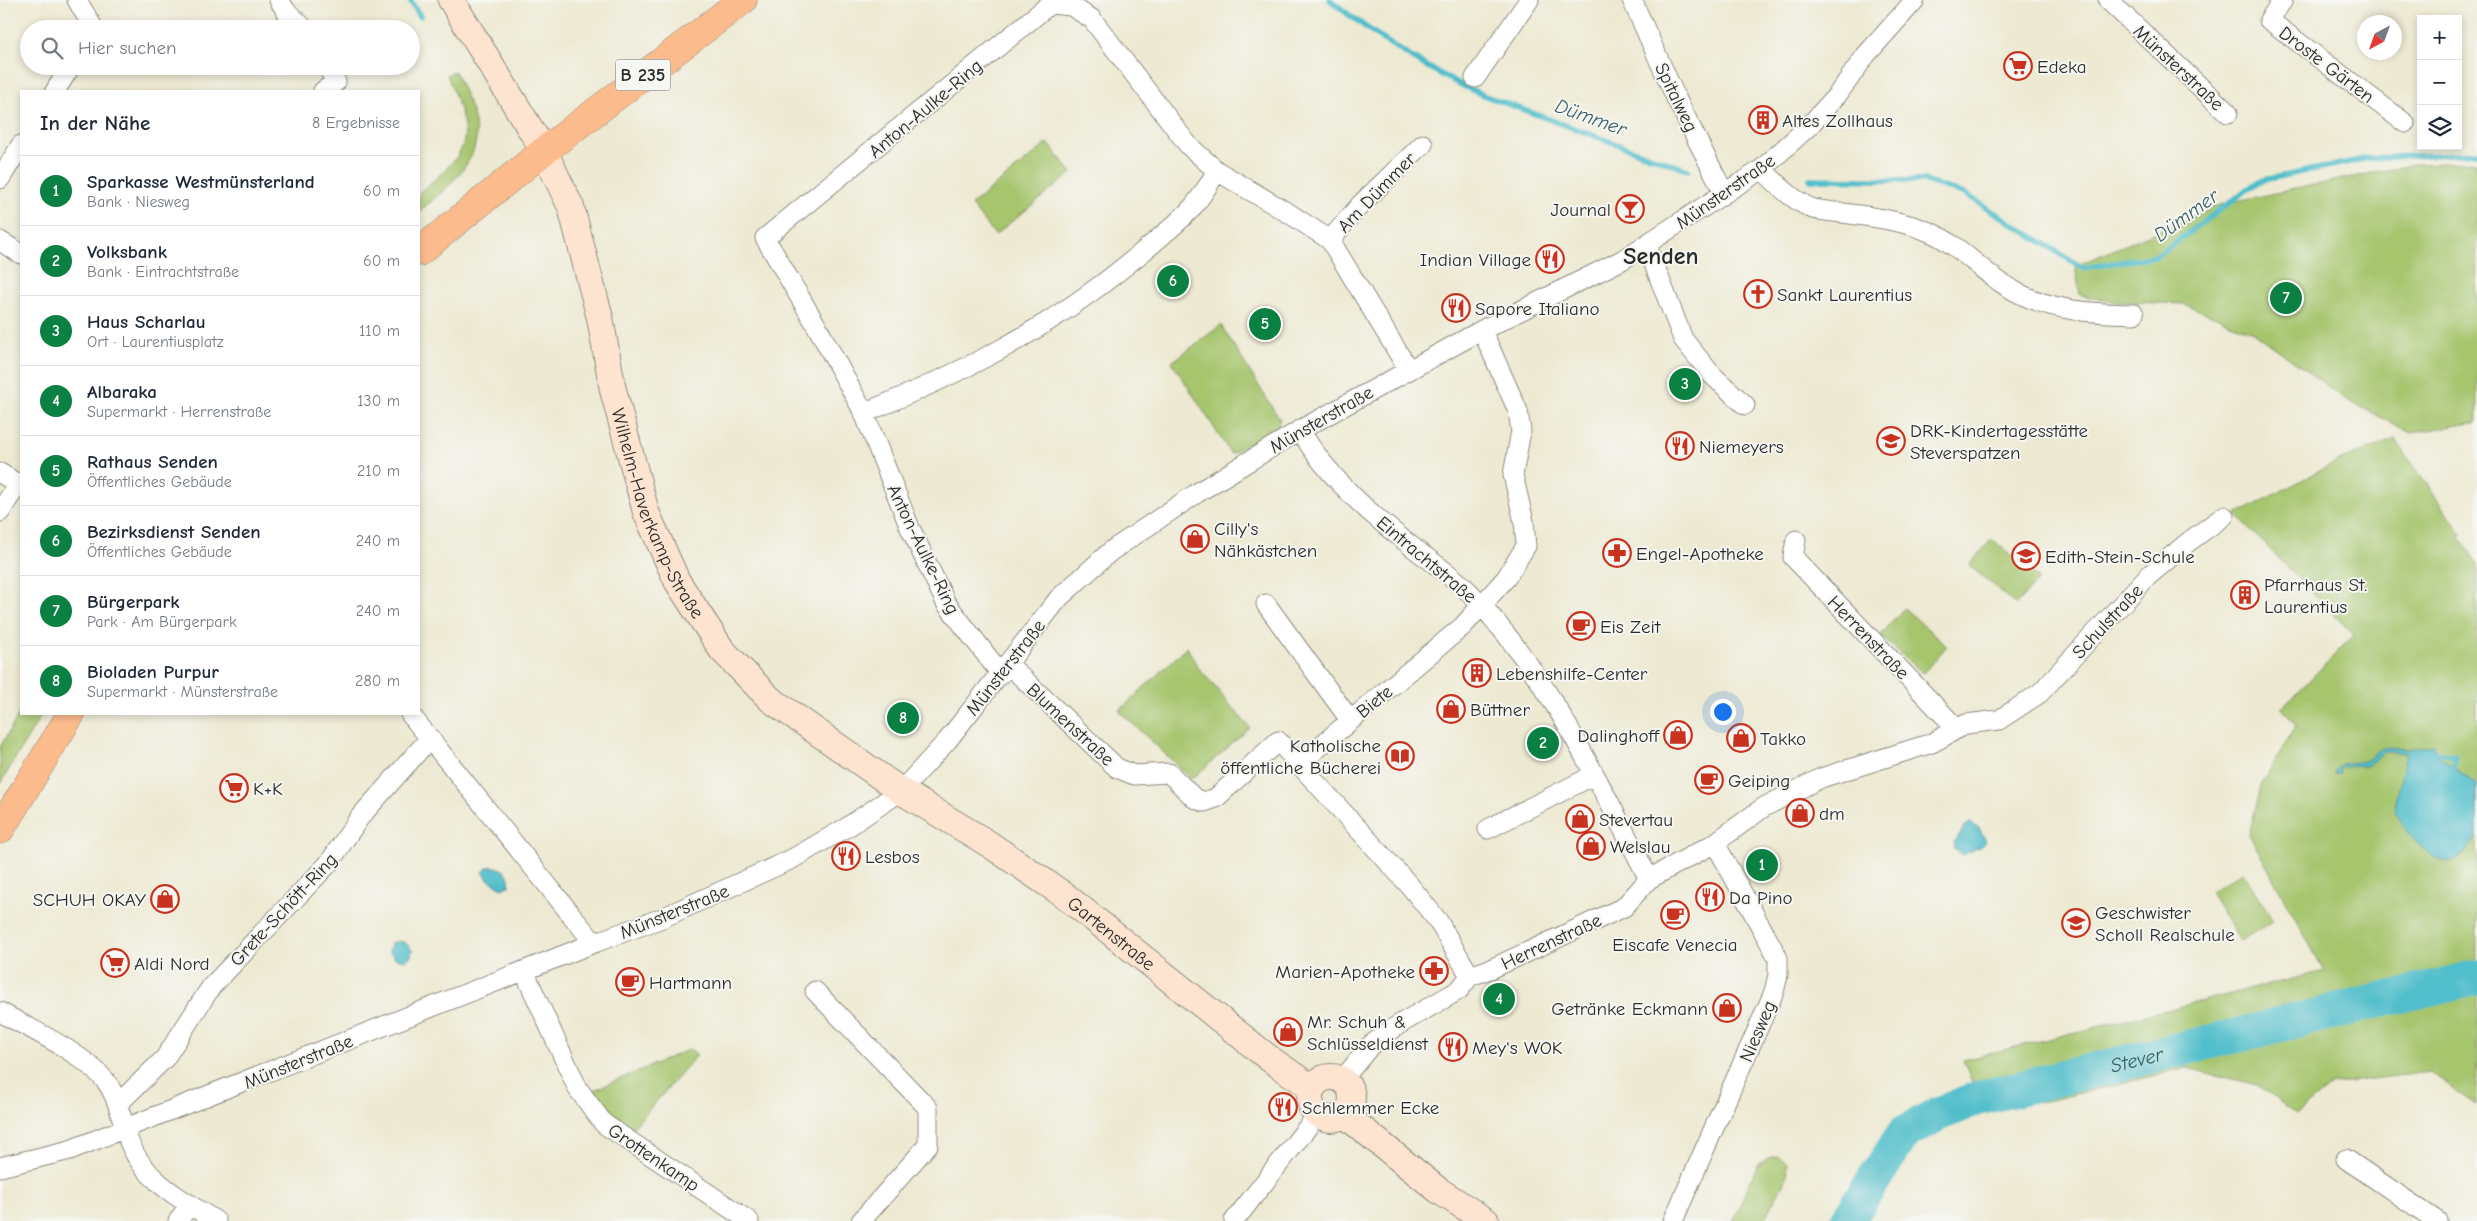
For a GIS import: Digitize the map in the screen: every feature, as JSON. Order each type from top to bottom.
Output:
[{"type":"main road","name":"B 235","points":[[420,251],[544,151],[743,0]]},
{"type":"main road","points":[[0,830],[70,715]]},
{"type":"street","points":[[77,0],[89,20]]},
{"type":"street","points":[[279,0],[286,11],[296,20]]},
{"type":"street","name":"Wilhelm-Haverkamp-Straße","points":[[450,0],[544,151],[571,207],[600,318],[613,390],[629,456],[646,512],[677,581],[722,650],[764,694],[814,732],[901,791]]},
{"type":"street","points":[[1475,78],[1529,0]]},
{"type":"street","name":"Spitalweg","points":[[1632,0],[1677,100],[1724,193]]},
{"type":"street","name":"Münsterstraße","points":[[0,1167],[70,1150],[594,943],[662,918],[792,858],[848,826],[901,791],[947,741],[1059,598],[1111,551],[1197,493],[1300,430],[1408,369],[1647,246],[1762,169],[1810,125],[1838,94],[1866,55],[1915,0]]},
{"type":"street","name":"Münsterstraße","points":[[2108,0],[2228,113]]},
{"type":"street","name":"Droste Gärten","points":[[2283,0],[2269,20],[2405,123]]},
{"type":"street","name":"Anton-Aulke-Ring","points":[[1005,669],[946,603],[910,528],[864,413],[815,323],[765,238],[901,129],[1050,4],[1071,6],[1092,19],[1189,146],[1217,171],[1330,240],[1408,369]]},
{"type":"street","points":[[56,90],[65,75]]},
{"type":"street","points":[[324,90],[336,82],[332,75]]},
{"type":"street","name":"Am Dümmer","points":[[1330,240],[1361,204],[1423,144]]},
{"type":"street","points":[[0,179],[20,147]]},
{"type":"street","points":[[1762,169],[1780,188],[1800,204],[1812,209],[1898,222],[1930,233],[1954,245],[2006,286],[2032,300],[2058,308],[2085,313],[2134,314]]},
{"type":"street","points":[[864,413],[946,379],[999,352],[1096,291],[1192,208],[1217,171]]},
{"type":"street","points":[[0,242],[20,253]]},
{"type":"street","points":[[1647,246],[1684,339],[1711,374],[1745,405]]},
{"type":"street","name":"Biete","points":[[1266,604],[1279,626],[1350,720],[1463,626],[1506,578],[1526,546],[1524,522],[1513,475],[1521,431],[1518,411],[1482,330]]},
{"type":"street","name":"Eintrachtstraße","points":[[1300,430],[1311,449],[1340,484],[1395,534],[1467,590],[1482,605],[1538,676],[1650,879]]},
{"type":"street","points":[[0,473],[20,483],[0,512]]},
{"type":"street","name":"Schulstraße","points":[[1962,726],[1999,720],[2040,693],[2147,577],[2187,543],[2224,516]]},
{"type":"street","name":"Herrenstraße","points":[[1343,1079],[1371,1045],[1398,1025],[1459,990],[1470,976],[1493,968],[1624,907],[1650,879],[1715,843],[1764,807],[1821,778],[1932,743],[1962,726],[1793,557],[1796,540]]},
{"type":"street","name":"Blumenstraße","points":[[1005,669],[1117,768],[1134,775],[1169,773],[1194,798],[1204,802],[1216,798],[1278,741],[1299,764]]},
{"type":"street","points":[[411,715],[594,943]]},
{"type":"street","points":[[1350,720],[1299,764],[1410,886],[1438,921],[1470,976]]},
{"type":"street","name":"Grete-Schött-Ring","points":[[118,1104],[165,1058],[210,987],[329,863],[360,818],[430,738]]},
{"type":"street","points":[[1488,829],[1594,776]]},
{"type":"street","name":"Gartenstraße","points":[[901,791],[989,844],[1064,895],[1270,1059],[1312,1088]]},
{"type":"street","name":"Niesweg","points":[[1673,1221],[1774,992],[1778,975],[1778,958],[1715,843]]},
{"type":"street","name":"Grottenkamp","points":[[524,971],[578,1089],[604,1124],[748,1221]]},
{"type":"street","points":[[815,991],[928,1108],[928,1145],[861,1221]]},
{"type":"street","points":[[0,1012],[80,1058],[105,1081],[118,1104],[124,1129],[144,1169],[158,1183],[216,1221]]},
{"type":"street","points":[[1329,1076],[1343,1079],[1352,1092],[1353,1101],[1345,1115],[1331,1119],[1318,1114],[1311,1102],[1312,1088],[1322,1078],[1329,1076]]},
{"type":"street","points":[[1234,1221],[1318,1114]]},
{"type":"street","points":[[1345,1115],[1438,1190],[1486,1221]]},
{"type":"street","points":[[2346,1159],[2437,1221]]},
{"type":"street","points":[[178,1221],[190,1204]]},
{"type":"green space","points":[[455,71],[468,101],[474,117],[475,145],[465,167],[447,187],[420,211],[420,192],[451,164],[464,142],[461,115],[447,75]]},
{"type":"green space","points":[[1048,143],[1072,173],[995,235],[971,205]]},
{"type":"green space","points":[[2477,162],[2477,422],[2411,433],[2345,399],[2255,333],[2184,304],[2108,301],[2080,295],[2075,266],[2222,204],[2415,164]]},
{"type":"green space","points":[[1221,325],[1280,420],[1277,427],[1231,454],[1172,362]]},
{"type":"green space","points":[[2395,439],[2462,534],[2458,534],[2477,563],[2477,1105],[2430,1072],[2332,1084],[2296,1114],[2257,1085],[2187,1068],[2046,1101],[1981,1104],[1963,1060],[2324,971],[2249,834],[2262,783],[2296,726],[2282,708],[2354,635],[2236,515],[2336,462]]},
{"type":"green space","points":[[1992,539],[2039,579],[2016,605],[1969,565]]},
{"type":"green space","points":[[1904,608],[1947,646],[1923,673],[1880,636]]},
{"type":"green space","points":[[1187,647],[1197,666],[1250,728],[1192,779],[1119,711]]},
{"type":"green space","points":[[20,713],[20,715],[41,715],[0,784],[0,747]]},
{"type":"green space","points":[[2243,872],[2273,921],[2240,941],[2210,892]]},
{"type":"green space","points":[[690,1049],[697,1055],[633,1128],[612,1113],[594,1090]]},
{"type":"green space","points":[[1778,1156],[1787,1163],[1788,1175],[1763,1221],[1733,1221],[1757,1166],[1768,1158]]},
{"type":"water","points":[[2434,745],[2436,754],[2477,785],[2477,835],[2467,850],[2453,860],[2443,861],[2433,857],[2406,829],[2394,811],[2406,753],[2384,752],[2366,766],[2342,767],[2340,768],[2340,775],[2335,774],[2336,769],[2342,764],[2365,761],[2382,748],[2406,749]]},
{"type":"water","points":[[1970,823],[1979,828],[1986,841],[1981,846],[1963,855],[1954,849],[1953,842],[1964,827]]},
{"type":"water","points":[[488,867],[504,870],[509,877],[509,886],[502,888],[488,879],[483,872]]},
{"type":"water","points":[[400,941],[406,943],[412,950],[411,956],[406,960],[395,958],[389,952],[391,943]]},
{"type":"waterway","points":[[410,0],[420,16]]},
{"type":"waterway","name":"Dümmer","points":[[1330,0],[1404,52],[1463,86],[1688,170]]},
{"type":"waterway","name":"Dümmer","points":[[1810,179],[1926,181],[1965,194],[2083,268],[2157,256],[2259,181],[2369,158],[2477,153]]},
{"type":"waterway","points":[[2428,750],[2455,756],[2453,764]]},
{"type":"waterway","name":"Stever","points":[[1847,1221],[1904,1133],[1938,1114],[1979,1098],[2477,977]]},
{"type":"place","name":"Edeka","points":[[2018,66]]},
{"type":"place","name":"Altes Zollhaus","points":[[1763,120]]},
{"type":"place","name":"Journal","points":[[1630,209]]},
{"type":"place","name":"Indian Village","points":[[1550,259]]},
{"type":"place","name":"Bezirksdienst Senden","points":[[1173,281]]},
{"type":"place","name":"Sankt Laurentius","points":[[1758,294]]},
{"type":"place","name":"Bürgerpark","points":[[2286,298]]},
{"type":"place","name":"Sapore Italiano","points":[[1456,308]]},
{"type":"place","name":"Rathaus Senden","points":[[1265,324]]},
{"type":"place","name":"Haus Scharlau","points":[[1685,384]]},
{"type":"place","name":"DRK-Kindertagesstätte Steverspatzen","points":[[1891,441]]},
{"type":"place","name":"Niemeyers","points":[[1680,446]]},
{"type":"place","name":"Cilly's Nähkästchen","points":[[1195,539]]},
{"type":"place","name":"Engel-Apotheke","points":[[1617,553]]},
{"type":"place","name":"Edith-Stein-Schule","points":[[2026,556]]},
{"type":"place","name":"Pfarrhaus St. Laurentius","points":[[2245,595]]},
{"type":"place","name":"Eis Zeit","points":[[1581,626]]},
{"type":"place","name":"Lebenshilfe-Center","points":[[1477,673]]},
{"type":"place","name":"Büttner","points":[[1451,709]]},
{"type":"place","name":"Bioladen Purpur","points":[[903,718]]},
{"type":"place","name":"Dalinghoff","points":[[1678,735]]},
{"type":"place","name":"Takko","points":[[1741,738]]},
{"type":"place","name":"Volksbank","points":[[1543,743]]},
{"type":"place","name":"Katholische öffentliche Bücherei","points":[[1400,756]]},
{"type":"place","name":"Geiping","points":[[1709,780]]},
{"type":"place","name":"K+K","points":[[234,788]]},
{"type":"place","name":"dm","points":[[1800,813]]},
{"type":"place","name":"Stevertau","points":[[1580,819]]},
{"type":"place","name":"Welslau","points":[[1591,846]]},
{"type":"place","name":"Lesbos","points":[[846,856]]},
{"type":"place","name":"Sparkasse Westmünsterland","points":[[1762,865]]},
{"type":"place","name":"Da Pino","points":[[1710,897]]},
{"type":"place","name":"SCHUH OKAY","points":[[165,899]]},
{"type":"place","name":"Eiscafe Venecia","points":[[1675,915]]},
{"type":"place","name":"Geschwister Scholl Realschule","points":[[2076,923]]},
{"type":"place","name":"Aldi Nord","points":[[115,963]]},
{"type":"place","name":"Marien-Apotheke","points":[[1434,971]]},
{"type":"place","name":"Hartmann","points":[[630,982]]},
{"type":"place","name":"Albaraka","points":[[1499,999]]},
{"type":"place","name":"Getränke Eckmann","points":[[1727,1008]]},
{"type":"place","name":"Mr. Schuh & Schlüsseldienst","points":[[1288,1032]]},
{"type":"place","name":"Mey's WOK","points":[[1453,1047]]},
{"type":"place","name":"Schlemmer Ecke","points":[[1283,1107]]},
{"type":"district","name":"Senden","points":[[1661,256]]}]
